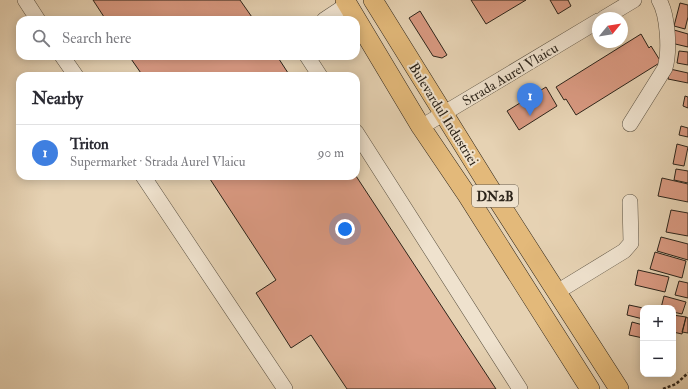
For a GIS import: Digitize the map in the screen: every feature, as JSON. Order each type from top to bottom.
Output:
[{"type":"main road","name":"Bulevardul Industriei","points":[[373,0],[619,389]]},
{"type":"main road","name":"Bulevardul Industriei","points":[[347,2],[355,16]]},
{"type":"main road","name":"Bulevardul Industriei","points":[[360,24],[421,127],[467,195],[590,389]]},
{"type":"street","points":[[25,0],[35,16]]},
{"type":"street","points":[[614,12],[634,0]]},
{"type":"street","points":[[630,124],[665,68],[667,61],[668,51],[664,10],[659,0]]},
{"type":"street","points":[[329,16],[347,2]]},
{"type":"street","name":"Strada Aurel Vlaicu","points":[[421,127],[592,25]]},
{"type":"street","points":[[65,60],[73,72]]},
{"type":"street","points":[[310,60],[317,72]]},
{"type":"street","points":[[360,138],[520,389]]},
{"type":"street","points":[[146,180],[285,389]]},
{"type":"street","points":[[557,292],[624,251],[631,243],[630,202]]},
{"type":"path","points":[[663,389],[676,384],[688,373]]},
{"type":"building","points":[[93,0],[240,0],[251,16],[103,16]]},
{"type":"building","points":[[471,0],[526,0],[486,24]]},
{"type":"building","points":[[550,0],[568,0],[571,6],[558,14]]},
{"type":"building","points":[[680,3],[688,5],[688,17],[685,29],[674,26]]},
{"type":"building","points":[[420,11],[447,55],[442,58],[433,56],[409,18]]},
{"type":"building","points":[[674,30],[688,34],[688,47],[671,43]]},
{"type":"building","points":[[641,34],[649,48],[651,46],[661,62],[576,115],[556,87],[619,48],[628,48],[628,42]]},
{"type":"building","points":[[679,51],[688,52],[688,65],[677,63]]},
{"type":"building","points":[[132,60],[280,60],[287,72],[140,72]]},
{"type":"building","points":[[670,69],[688,73],[688,83],[668,79]]},
{"type":"building","points":[[546,87],[557,106],[519,130],[507,111]]},
{"type":"building","points":[[685,96],[688,97],[688,108],[683,106]]},
{"type":"building","points":[[681,126],[688,128],[688,137],[679,135]]},
{"type":"building","points":[[677,144],[688,147],[684,166],[673,164]]},
{"type":"building","points":[[676,169],[688,171],[688,183],[674,180]]},
{"type":"building","points":[[662,178],[688,184],[688,202],[658,196]]},
{"type":"building","points":[[211,180],[359,180],[496,389],[347,389],[311,335],[291,348],[256,293],[276,280]]},
{"type":"building","points":[[671,210],[688,213],[688,236],[666,232]]},
{"type":"building","points":[[661,237],[688,244],[688,260],[657,251]]},
{"type":"building","points":[[655,252],[686,261],[682,278],[650,269]]},
{"type":"building","points":[[638,270],[669,277],[665,292],[635,285]]},
{"type":"building","points":[[679,281],[688,283],[688,298],[675,295]]},
{"type":"building","points":[[664,296],[686,302],[682,314],[676,313],[676,305],[662,305]]},
{"type":"building","points":[[629,305],[640,307],[640,318],[627,315]]},
{"type":"building","points":[[676,315],[686,317],[682,334],[676,333]]},
{"type":"building","points":[[686,317],[688,318],[688,333],[682,332]]},
{"type":"building","points":[[632,322],[640,324],[640,337],[629,335]]},
{"type":"place","name":"Triton","points":[[530,116]]}]
